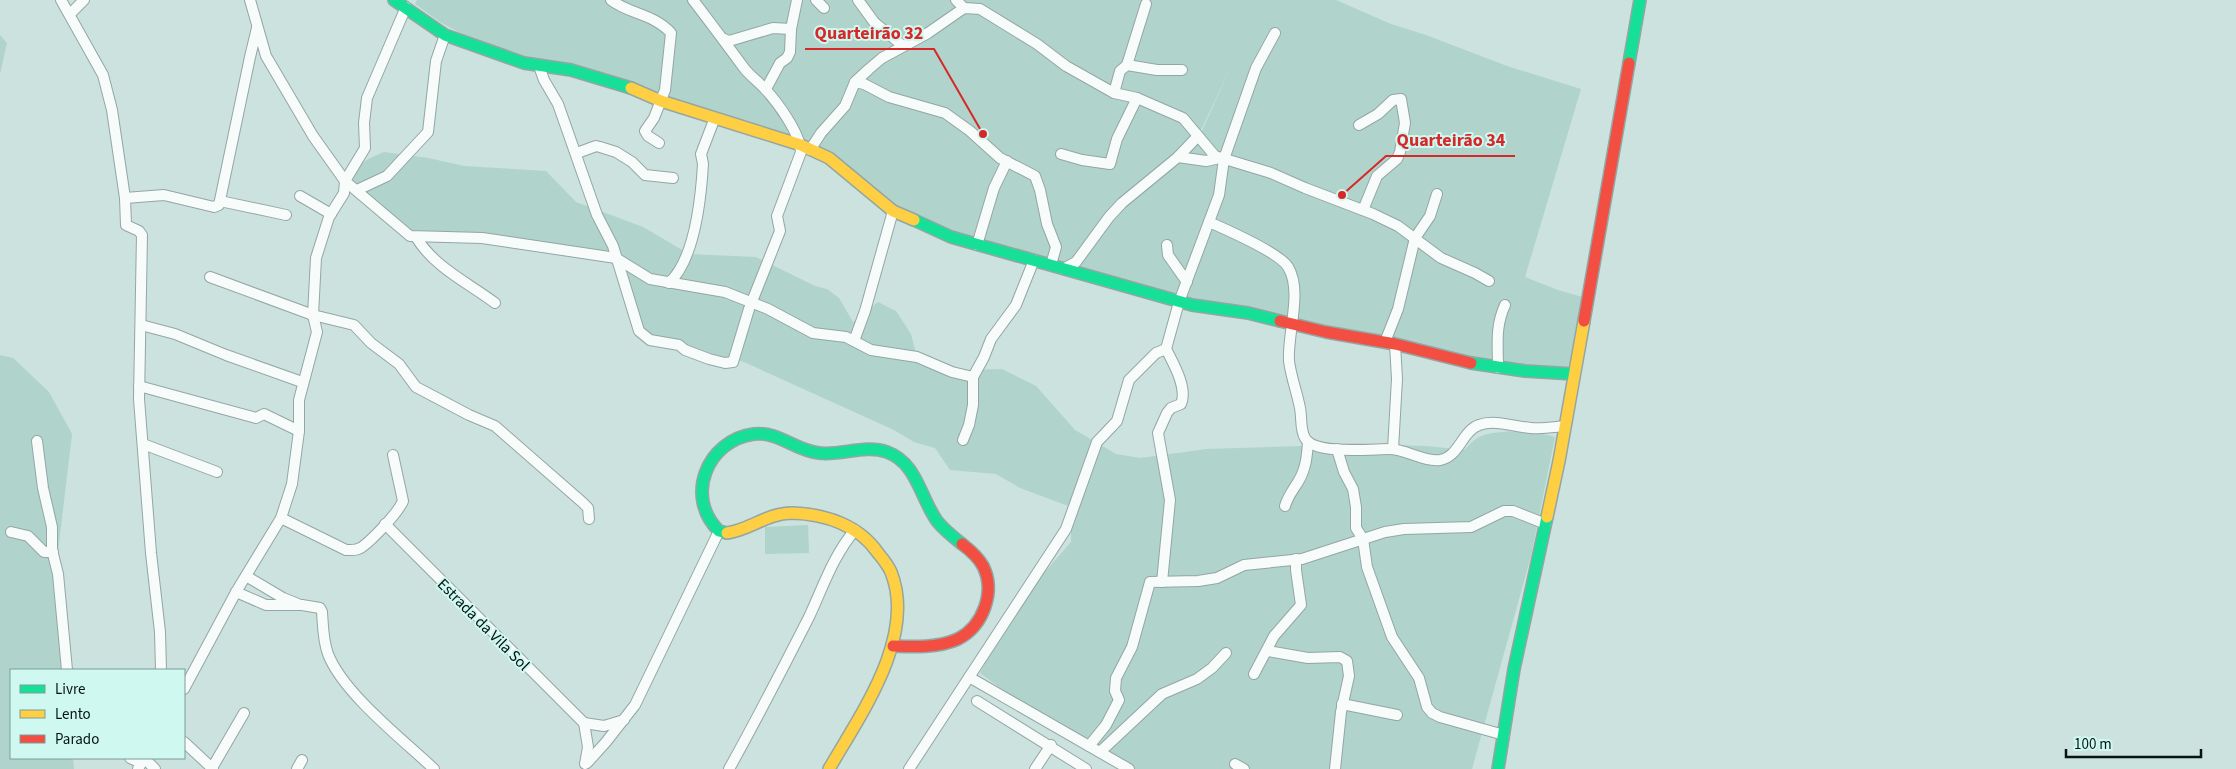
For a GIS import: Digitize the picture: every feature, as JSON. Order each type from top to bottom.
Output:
[{"type":"street","points":[[61,0],[104,75],[112,110],[125,198],[126,225],[142,235],[140,386],[151,553],[160,632],[161,669]]},
{"type":"street","points":[[70,14],[84,0]]},
{"type":"street","points":[[250,0],[266,56],[313,136],[345,181],[405,232],[416,238],[426,253],[458,280],[495,303]]},
{"type":"street","points":[[394,0],[445,35],[508,58],[540,66],[571,70],[622,83],[661,102],[805,148],[829,158],[893,211],[951,238],[1214,310],[1248,313],[1326,332],[1390,343],[1498,368],[1574,374]]},
{"type":"street","points":[[611,0],[622,7],[647,16],[670,33],[666,86],[652,122],[645,130],[648,136],[659,143]]},
{"type":"street","points":[[693,0],[748,73],[766,89],[805,148]]},
{"type":"street","points":[[766,89],[780,63],[787,58],[790,52],[797,0]]},
{"type":"street","points":[[816,0],[824,8]]},
{"type":"street","points":[[858,0],[874,22],[903,46]]},
{"type":"street","points":[[956,0],[964,8]]},
{"type":"street","points":[[1498,769],[1514,669],[1546,524],[1565,426],[1640,0]]},
{"type":"street","points":[[1114,93],[1120,71],[1127,65],[1146,4]]},
{"type":"street","points":[[185,687],[236,592],[281,518],[295,470],[299,431],[299,400],[302,382],[317,332],[313,315],[316,258],[331,214],[344,193],[345,181],[365,148],[364,123],[367,98],[406,7]]},
{"type":"street","points":[[540,66],[544,80],[558,104],[577,153],[597,215],[613,246],[642,334],[650,340],[679,345],[685,350],[725,363],[733,362],[780,231],[777,216],[801,152],[845,106],[855,82],[882,58],[928,33],[964,8],[980,9],[994,16],[1053,54],[1066,66],[1114,93],[1137,98],[1174,112],[1182,118],[1215,156],[1271,172],[1305,188],[1363,210],[1398,226],[1441,258],[1489,281]]},
{"type":"street","points":[[125,198],[164,195],[214,207],[219,205],[250,56],[258,27]]},
{"type":"street","points":[[724,39],[729,41],[773,28],[792,29]]},
{"type":"street","points":[[1162,582],[1170,500],[1158,432],[1167,412],[1181,404],[1183,396],[1176,369],[1166,349],[1180,302],[1219,195],[1222,159],[1256,68],[1275,33]]},
{"type":"street","points":[[357,190],[388,176],[428,132],[436,61],[445,35]]},
{"type":"street","points":[[1127,65],[1157,70],[1182,70]]},
{"type":"street","points":[[855,82],[864,84],[889,97],[945,113],[970,131],[991,151],[1035,176],[1047,224],[1056,247],[1051,265]]},
{"type":"street","points":[[1061,154],[1082,160],[1110,164],[1117,139],[1137,98]]},
{"type":"street","points":[[1359,125],[1378,114],[1393,100],[1400,100],[1405,123],[1400,152],[1397,159],[1377,176],[1363,210]]},
{"type":"street","points":[[669,283],[678,274],[696,227],[703,164],[701,154],[714,120]]},
{"type":"street","points":[[1063,269],[1076,262],[1109,216],[1122,203],[1178,157],[1198,136]]},
{"type":"street","points":[[577,153],[596,146],[600,147],[616,152],[632,162],[645,175],[673,178]]},
{"type":"street","points":[[1178,157],[1206,161],[1222,159]]},
{"type":"street","points":[[977,244],[994,188],[1007,161]]},
{"type":"street","points":[[1393,449],[1397,379],[1390,343],[1415,238],[1430,216],[1437,194]]},
{"type":"street","points":[[300,196],[331,214]]},
{"type":"street","points":[[220,201],[286,215]]},
{"type":"street","points":[[854,341],[865,311],[893,211]]},
{"type":"street","points":[[1209,222],[1242,236],[1286,264],[1292,287],[1293,323],[1289,360],[1301,409],[1304,438],[1308,442],[1315,446],[1337,449],[1393,449],[1441,460],[1450,456],[1468,431],[1478,425],[1499,424],[1533,428],[1565,426]]},
{"type":"street","points":[[416,238],[482,238],[616,258],[650,279],[725,292],[753,302],[812,333],[846,337],[871,350],[917,357],[952,372],[973,377]]},
{"type":"street","points":[[1166,245],[1168,256],[1187,282]]},
{"type":"street","points":[[963,440],[969,425],[973,405],[973,377],[991,339],[1016,305],[1034,260]]},
{"type":"street","points":[[210,278],[313,315],[354,325],[371,343],[399,364],[416,387],[469,415],[495,426],[582,502],[588,508],[589,519]]},
{"type":"street","points":[[1498,368],[1498,322],[1505,305]]},
{"type":"street","points":[[141,325],[175,334],[226,355],[302,382]]},
{"type":"street","points":[[909,769],[1066,529],[1090,458],[1097,442],[1117,421],[1129,380],[1156,352],[1166,349]]},
{"type":"street","points":[[140,386],[256,418],[264,414],[299,431]]},
{"type":"street","points":[[829,769],[877,684],[893,646],[898,617],[897,590],[891,568],[879,551],[855,530],[838,520],[814,514],[787,513],[756,521],[731,532],[723,533],[719,531],[705,513],[703,488],[705,471],[714,455],[734,441],[753,434],[775,435],[817,453],[834,453],[858,449],[878,450],[895,456],[908,466],[931,512],[945,529],[979,557],[987,573],[988,591],[984,610],[974,625],[962,637],[942,645],[923,648],[893,646]]},
{"type":"street","points":[[37,441],[43,488],[52,527],[53,552],[59,583],[67,669]]},
{"type":"street","points":[[1285,506],[1305,467],[1308,442]]},
{"type":"street","points":[[143,444],[217,472]]},
{"type":"street","points":[[1337,449],[1344,472],[1353,489],[1356,506],[1356,528],[1363,539],[1367,567],[1392,637],[1419,678],[1427,707],[1432,713],[1440,717],[1504,735]]},
{"type":"street","points":[[281,518],[346,550],[362,547],[385,524],[403,502],[393,455]]},
{"type":"street","points":[[1089,746],[1106,725],[1119,700],[1115,691],[1116,678],[1132,647],[1150,582],[1210,579],[1244,565],[1296,559],[1404,529],[1471,527],[1504,511],[1513,511],[1546,524]]},
{"type":"street","name":"Estrada da Vila Sol","points":[[385,524],[584,722]]},
{"type":"street","points":[[729,769],[790,655],[832,564],[842,546],[855,530]]},
{"type":"street","points":[[583,767],[624,720],[640,694],[719,531]]},
{"type":"street","points":[[11,532],[28,536],[44,552],[53,552]]},
{"type":"street","points":[[1254,674],[1268,651],[1274,636],[1301,605],[1296,559]]},
{"type":"street","points":[[246,576],[283,598],[302,605]]},
{"type":"street","points":[[236,592],[266,605],[316,606],[322,612],[327,652],[348,686],[434,769]]},
{"type":"street","points":[[1268,651],[1308,658],[1333,657],[1347,661],[1349,676],[1342,704],[1335,769]]},
{"type":"street","points":[[1100,752],[1162,694],[1197,679],[1212,668],[1226,653]]},
{"type":"street","points":[[969,677],[1129,769]]},
{"type":"street","points":[[977,701],[1051,745],[1086,769]]},
{"type":"street","points":[[1342,704],[1396,716]]},
{"type":"street","points":[[185,743],[212,769],[244,713]]},
{"type":"street","points":[[583,767],[588,747],[584,722],[604,726],[624,720]]},
{"type":"street","points":[[1035,769],[1051,745]]},
{"type":"street","points":[[142,762],[155,769]]},
{"type":"green space","points":[[417,0],[1336,0],[1391,24],[1426,35],[1507,66],[1581,89],[1525,277],[1558,290],[1586,298],[1571,372],[1479,360],[1349,332],[1313,327],[1298,322],[1170,296],[1073,270],[1109,219],[1188,149],[1201,133],[1232,64],[1202,128],[1179,153],[1116,206],[1081,251],[1062,266],[955,235],[895,209],[832,153],[687,108],[625,82],[514,57],[471,39],[440,22],[415,4]]},
{"type":"green space","points":[[0,35],[7,43],[0,74]]},
{"type":"green space","points":[[384,152],[428,158],[464,166],[546,171],[576,202],[643,227],[689,254],[756,257],[815,286],[827,289],[839,298],[853,322],[878,302],[896,311],[911,334],[915,350],[963,370],[1002,369],[1036,386],[1075,430],[1116,454],[1140,458],[1207,449],[1361,444],[1426,446],[1464,450],[1476,439],[1493,433],[1526,432],[1555,437],[1531,556],[1472,769],[1135,769],[1031,711],[980,673],[1018,603],[1071,542],[1071,507],[1020,488],[996,474],[950,470],[935,448],[914,442],[894,430],[744,362],[653,338],[643,332],[629,289],[622,256],[465,233],[407,230],[361,191],[353,181],[360,165]]},
{"type":"green space","points":[[0,355],[13,358],[49,392],[72,434],[58,552],[66,669],[10,669],[10,759],[73,759],[74,769],[0,769]]},
{"type":"green space","points":[[808,525],[809,553],[765,554],[765,527]]},
{"type":"traffic: fast","points":[[394,0],[445,35],[524,63],[571,70],[631,88]]},
{"type":"traffic: fast","points":[[1629,63],[1640,0]]},
{"type":"traffic: fast","points":[[914,220],[951,237],[1192,305],[1248,313],[1280,321]]},
{"type":"traffic: fast","points":[[1471,363],[1525,371],[1574,374]]},
{"type":"traffic: fast","points":[[727,533],[719,531],[709,517],[703,502],[702,487],[706,472],[713,458],[724,447],[738,438],[763,434],[771,435],[803,449],[819,453],[870,449],[887,452],[897,457],[912,472],[937,521],[962,544]]},
{"type":"traffic: fast","points":[[1498,769],[1514,669],[1547,517]]},
{"type":"traffic: slow","points":[[631,88],[661,101],[801,145],[829,158],[893,211],[914,220]]},
{"type":"traffic: slow","points":[[1547,517],[1584,321]]},
{"type":"traffic: slow","points":[[727,533],[783,514],[792,513],[817,516],[840,523],[861,535],[870,543],[891,572],[897,597],[897,623],[891,649],[869,700],[829,769]]},
{"type":"traffic: jam","points":[[1584,321],[1629,63]]},
{"type":"traffic: jam","points":[[1280,321],[1326,332],[1395,344],[1471,363]]},
{"type":"traffic: jam","points":[[893,646],[909,647],[942,644],[958,639],[974,626],[985,607],[988,587],[987,576],[979,560],[962,544]]},
{"type":"place","name":"Quarteirão 32","points":[[983,134]]},
{"type":"place","name":"Quarteirão 34","points":[[1342,195]]}]
